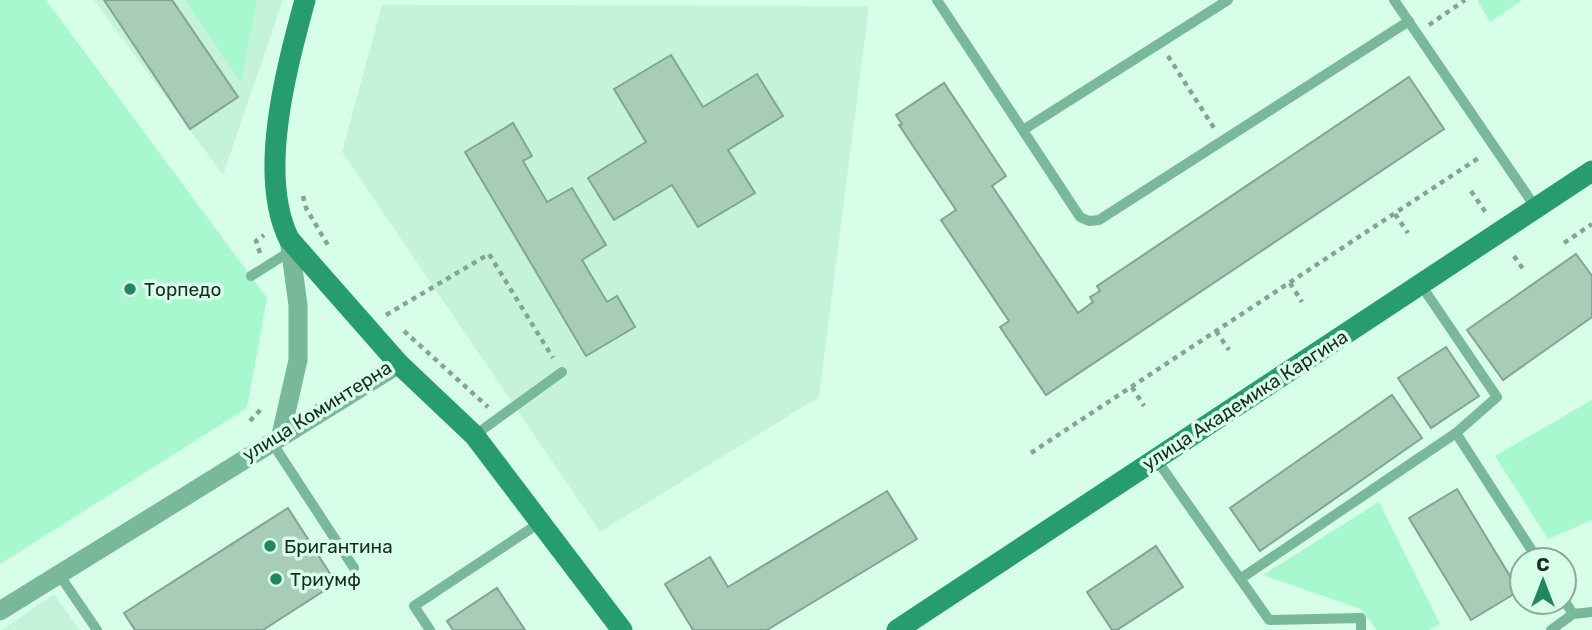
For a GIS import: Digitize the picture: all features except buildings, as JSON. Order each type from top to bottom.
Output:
[{"type":"street","name":"улица Коминтерна","points":[[0,611],[58,572],[399,365],[290,245],[281,223],[274,149],[291,51],[305,0]]},
{"type":"street","name":"улица Академика Каргина","points":[[897,630],[1592,171]]},
{"type":"street","points":[[276,438],[298,360],[298,305],[290,245]]},
{"type":"street","points":[[399,365],[474,435],[622,630]]},
{"type":"lane","points":[[937,0],[1080,217],[1089,221],[1099,220],[1409,21]]},
{"type":"lane","points":[[1023,130],[1228,0]]},
{"type":"lane","points":[[1394,0],[1536,208]]},
{"type":"lane","points":[[251,276],[290,245]]},
{"type":"lane","points":[[1240,579],[1456,433],[1497,397],[1420,284]]},
{"type":"lane","points":[[474,435],[562,372]]},
{"type":"lane","points":[[1456,433],[1529,546]]},
{"type":"lane","points":[[276,438],[354,568]]},
{"type":"lane","points":[[1156,459],[1269,620],[1361,618],[1361,630]]},
{"type":"lane","points":[[430,630],[414,606],[541,522]]},
{"type":"lane","points":[[58,572],[97,630]]},
{"type":"lane","points":[[1551,630],[1570,616]]},
{"type":"path","points":[[1417,33],[1456,2],[1465,0]]},
{"type":"path","points":[[1160,43],[1222,141]]},
{"type":"path","points":[[1031,453],[1495,148]]},
{"type":"path","points":[[1471,191],[1488,216]]},
{"type":"path","points":[[306,208],[332,253]]},
{"type":"path","points":[[1395,214],[1408,233]]},
{"type":"path","points":[[1564,243],[1592,224]]},
{"type":"path","points":[[256,241],[265,267]]},
{"type":"path","points":[[379,309],[387,316],[489,254],[562,372]]},
{"type":"path","points":[[1514,256],[1523,269]]},
{"type":"path","points":[[1290,283],[1302,302]]},
{"type":"path","points":[[397,325],[498,417]]},
{"type":"path","points":[[1216,331],[1229,350]]},
{"type":"path","points":[[1132,387],[1144,406]]},
{"type":"path","points":[[250,421],[264,407],[269,396]]},
{"type":"shaded area","name":"Торпедо","points":[[0,0],[46,0],[267,298],[247,408],[0,564]]},
{"type":"shaded area","points":[[94,0],[283,0],[223,175]]},
{"type":"shaded area","points":[[185,0],[257,0],[241,82]]},
{"type":"shaded area","points":[[1477,0],[1522,0],[1490,22]]},
{"type":"shaded area","points":[[382,5],[869,6],[819,397],[600,532],[342,152]]},
{"type":"shaded area","points":[[1592,400],[1592,520],[1548,539],[1495,456]]},
{"type":"shaded area","points":[[1379,502],[1440,624],[1428,630],[1377,630],[1361,609],[1263,575]]},
{"type":"shaded area","points":[[54,594],[80,630],[2,630]]},
{"type":"place","name":"Торпедо","points":[[130,289]]},
{"type":"place","name":"Бригантина","points":[[270,546]]},
{"type":"place","name":"Триумф","points":[[276,579]]}]
